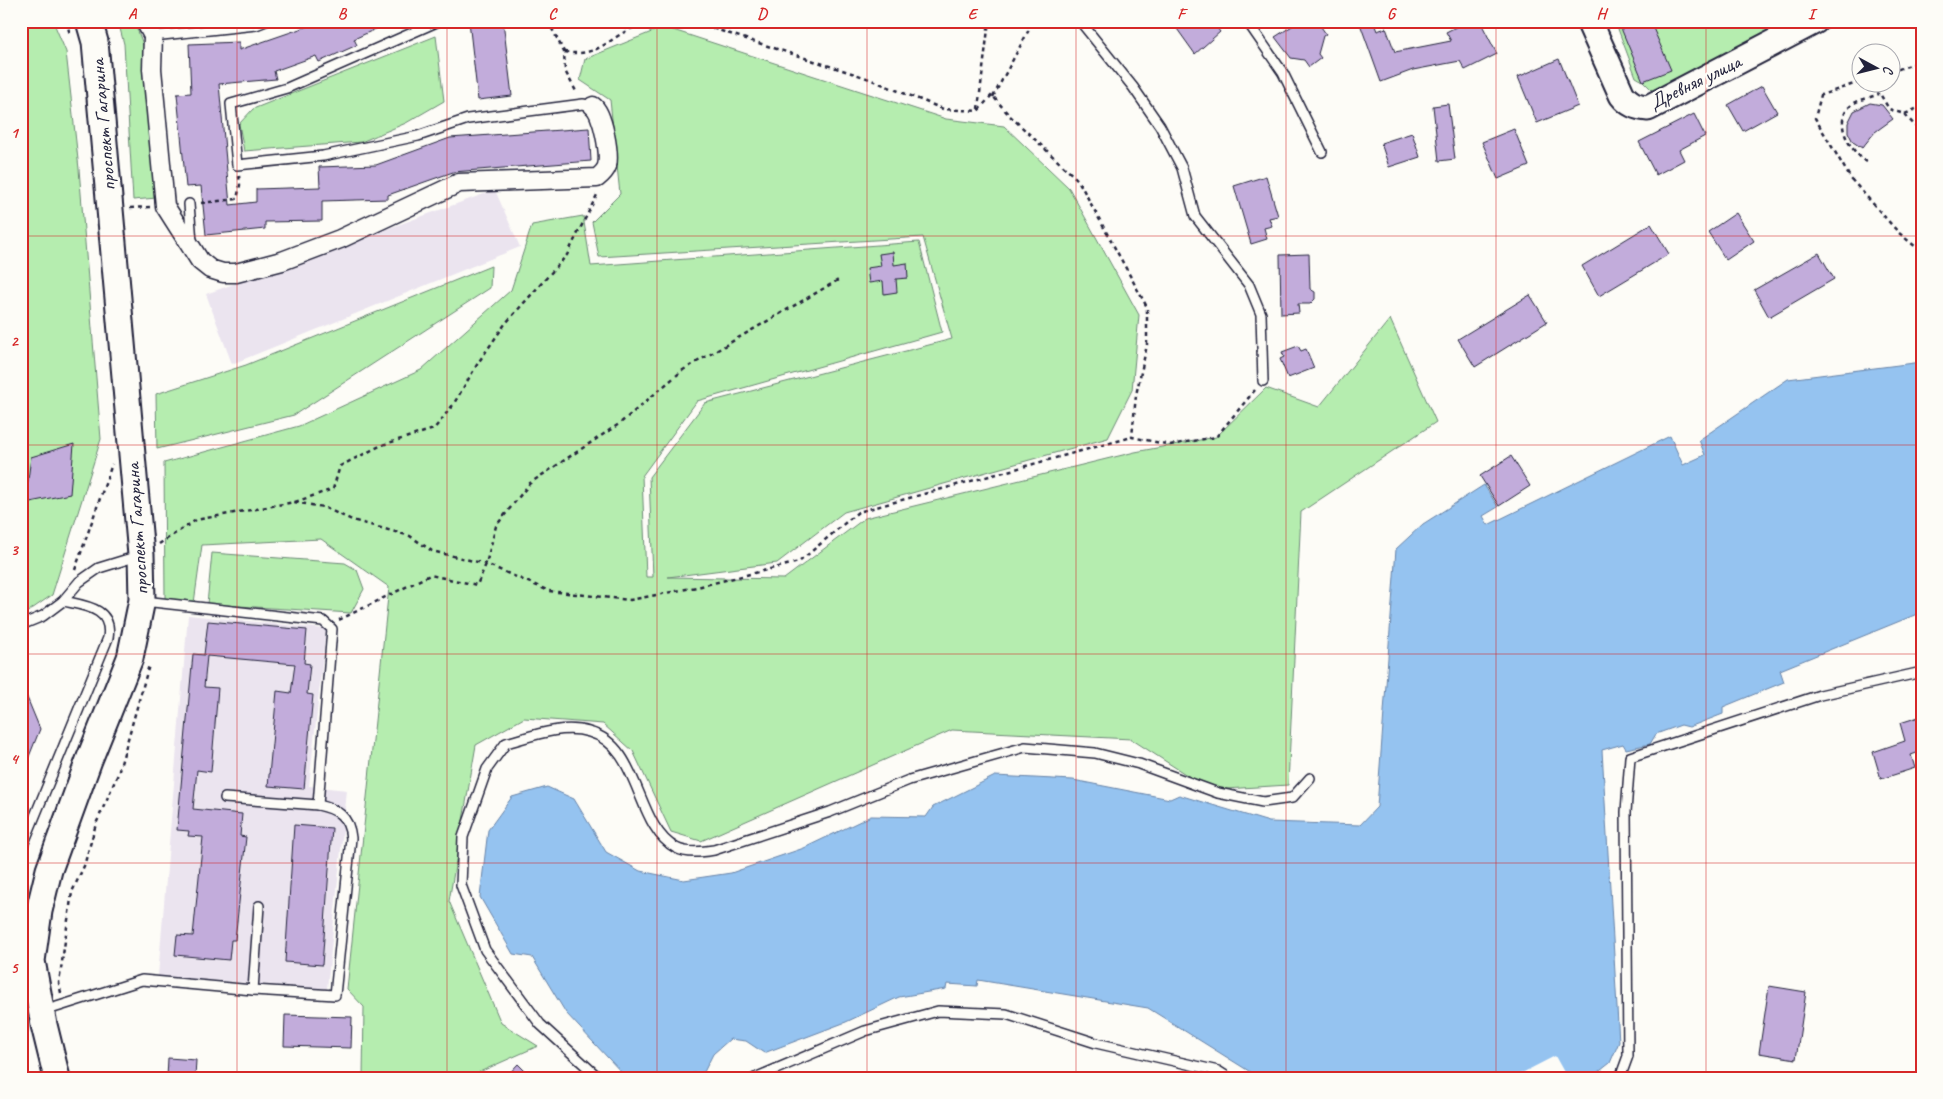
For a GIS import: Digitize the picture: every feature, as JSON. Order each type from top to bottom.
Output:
[{"type":"main road","name":"проспект Гагарина","points":[[57,1078],[41,1012],[32,961],[39,911],[49,870],[89,760],[130,658],[142,600],[141,555],[95,42],[89,21]]},
{"type":"main road","name":"Древняя улица","points":[[1589,21],[1622,95],[1628,103],[1648,108],[1815,21]]},
{"type":"street","points":[[149,29],[165,206],[200,261],[210,269],[223,273],[236,273],[282,261],[340,239],[460,183],[596,178],[604,172],[607,164],[602,118],[588,105]]},
{"type":"lane","points":[[149,29],[256,26],[266,21]]},
{"type":"lane","points":[[439,21],[293,86],[231,104],[238,165],[323,156],[418,136],[468,119],[588,105]]},
{"type":"lane","points":[[1080,21],[1133,87],[1160,126],[1182,168],[1195,216],[1249,285],[1261,314],[1263,382]]},
{"type":"lane","points":[[1248,21],[1283,72],[1322,152]]},
{"type":"lane","points":[[189,204],[193,250]]},
{"type":"lane","points":[[21,625],[42,616],[63,601],[79,582],[99,568],[141,555]]},
{"type":"lane","points":[[142,600],[323,621],[330,625],[333,636],[318,805]]},
{"type":"lane","points":[[21,850],[108,638],[108,622],[97,609],[63,601]]},
{"type":"lane","points":[[1620,1078],[1628,1056],[1626,812],[1630,757],[1820,695],[1922,672]]},
{"type":"lane","points":[[599,1078],[540,1024],[485,950],[461,885],[463,837],[487,769],[506,742],[565,729],[590,732],[608,743],[623,759],[660,836],[677,849],[697,852],[714,850],[830,812],[910,780],[1025,747],[1095,753],[1139,764],[1218,793],[1263,802],[1292,798],[1310,778]]},
{"type":"lane","points":[[41,1012],[142,980],[335,995],[351,838],[346,820],[333,808],[318,805],[225,798]]},
{"type":"lane","points":[[253,990],[259,906]]},
{"type":"lane","points":[[755,1078],[865,1031],[938,1011],[1006,1014],[1096,1042],[1218,1070],[1229,1078]]},
{"type":"path","points":[[66,21],[72,40]]},
{"type":"path","points":[[548,21],[564,52],[566,71],[588,105]]},
{"type":"path","points":[[564,52],[582,55],[597,50],[618,35],[641,24],[680,21]]},
{"type":"path","points":[[690,21],[864,77],[943,109],[978,111],[993,97],[1032,24]]},
{"type":"path","points":[[978,111],[990,21]]},
{"type":"path","points":[[1900,69],[1922,61]]},
{"type":"path","points":[[1850,85],[1821,95],[1815,118],[1851,179],[1899,233],[1922,252]]},
{"type":"path","points":[[1868,162],[1857,156],[1846,140],[1843,125],[1846,111],[1855,102],[1879,94],[1889,109],[1904,114],[1921,132]]},
{"type":"path","points":[[993,97],[1009,115],[1078,180],[1147,307],[1147,345],[1136,395],[1132,437]]},
{"type":"path","points":[[1904,114],[1922,106]]},
{"type":"path","points":[[189,204],[237,199],[240,185],[238,165]]},
{"type":"path","points":[[141,555],[196,520],[294,502],[333,489],[340,466],[382,445],[434,429],[505,324],[567,255],[596,198],[604,172]]},
{"type":"path","points":[[129,200],[130,210],[165,206]]},
{"type":"path","points":[[330,625],[430,575],[477,585],[486,564],[496,526],[530,483],[619,424],[683,370],[840,279]]},
{"type":"path","points":[[294,502],[322,507],[352,520],[410,536],[432,551],[486,564],[549,591],[630,600],[688,589],[799,562],[858,512],[1132,437],[1170,445],[1216,436],[1263,382]]},
{"type":"path","points":[[63,601],[115,457]]},
{"type":"shaded area","points":[[495,190],[520,247],[232,364],[206,294]]},
{"type":"shaded area","points":[[188,615],[326,629],[309,786],[347,790],[327,989],[158,976]]},
{"type":"green space","points":[[21,21],[53,21],[66,52],[79,169],[101,439],[52,595],[26,613],[21,595]]},
{"type":"green space","points":[[118,21],[134,21],[144,47],[157,198],[133,200],[124,44]]},
{"type":"green space","points":[[1615,21],[1790,21],[1658,96],[1643,81],[1636,77]]},
{"type":"green space","points":[[664,27],[946,119],[1004,126],[1069,188],[1139,315],[1132,390],[1108,438],[844,512],[777,563],[668,577],[784,579],[865,518],[1135,452],[1216,437],[1266,388],[1319,407],[1390,319],[1436,422],[1301,512],[1288,785],[1210,790],[1131,739],[952,730],[701,841],[671,832],[633,751],[603,724],[524,718],[476,745],[449,901],[501,1023],[538,1046],[466,1078],[363,1078],[364,1007],[347,989],[389,587],[321,539],[202,545],[194,603],[165,599],[164,463],[299,426],[421,370],[511,290],[532,225],[583,216],[591,266],[919,242],[942,332],[697,401],[642,476],[646,577],[653,577],[649,477],[705,403],[952,339],[923,237],[599,257],[592,222],[620,194],[610,100],[580,80],[585,59]]},
{"type":"green space","points":[[436,36],[444,101],[406,123],[361,142],[244,151],[239,124],[253,109]]},
{"type":"green space","points":[[491,266],[490,288],[294,415],[157,449],[156,394],[246,365]]},
{"type":"green space","points":[[212,553],[345,563],[357,570],[364,589],[351,613],[207,604]]},
{"type":"water","points":[[1922,362],[1922,612],[1780,670],[1784,682],[1723,707],[1723,714],[1689,727],[1681,725],[1656,734],[1650,744],[1626,749],[1623,744],[1602,750],[1619,1042],[1610,1063],[1591,1078],[1260,1078],[1148,1008],[978,980],[977,986],[947,984],[946,989],[899,997],[846,1022],[764,1053],[746,1041],[730,1039],[713,1054],[704,1072],[654,1078],[623,1074],[566,1013],[532,957],[513,954],[480,897],[488,830],[512,797],[547,787],[574,799],[606,852],[640,871],[684,880],[731,873],[804,848],[871,816],[926,817],[933,807],[995,776],[1073,780],[1170,799],[1179,795],[1269,822],[1360,825],[1377,807],[1396,549],[1423,524],[1484,485],[1498,507],[1483,516],[1488,525],[1670,436],[1683,465],[1705,455],[1699,440],[1788,379]]},
{"type":"pier","points":[[1555,1056],[1565,1074],[1558,1078],[1512,1078]]},
{"type":"building","points":[[323,21],[393,21],[354,39],[357,45],[319,62],[316,56],[274,71],[276,79],[219,84],[230,205],[256,202],[256,189],[320,187],[319,167],[376,165],[450,138],[589,128],[591,161],[453,172],[388,195],[388,199],[322,201],[322,221],[265,222],[265,229],[206,235],[201,186],[186,187],[177,94],[191,93],[189,44],[239,42],[239,50]]},
{"type":"building","points":[[469,21],[503,21],[512,96],[478,100]]},
{"type":"building","points":[[1182,21],[1212,21],[1220,32],[1195,54],[1175,26]]},
{"type":"building","points":[[1300,21],[1317,21],[1326,34],[1323,36],[1318,54],[1321,58],[1309,67],[1304,60],[1291,58],[1275,37]]},
{"type":"building","points":[[1359,21],[1373,21],[1377,31],[1386,28],[1395,52],[1451,41],[1446,32],[1468,21],[1480,21],[1497,54],[1465,70],[1460,61],[1413,70],[1381,82]]},
{"type":"building","points":[[1618,21],[1650,21],[1671,70],[1643,81]]},
{"type":"building","points":[[1559,59],[1578,106],[1537,123],[1518,77]]},
{"type":"building","points":[[1762,86],[1777,112],[1743,131],[1728,105]]},
{"type":"building","points":[[1870,103],[1882,105],[1893,119],[1875,132],[1862,148],[1853,142],[1848,132],[1848,123],[1854,111]]},
{"type":"building","points":[[1448,104],[1455,159],[1439,161],[1433,106]]},
{"type":"building","points":[[1694,114],[1705,136],[1679,150],[1684,160],[1656,175],[1639,142]]},
{"type":"building","points":[[1514,129],[1529,166],[1498,179],[1482,142]]},
{"type":"building","points":[[1412,133],[1420,157],[1389,167],[1381,143]]},
{"type":"building","points":[[1266,176],[1278,216],[1269,218],[1272,226],[1264,228],[1267,239],[1251,244],[1234,186]]},
{"type":"building","points":[[1736,213],[1754,241],[1726,260],[1708,232]]},
{"type":"building","points":[[1651,224],[1669,254],[1599,296],[1582,266]]},
{"type":"building","points":[[893,252],[894,265],[907,263],[908,278],[896,279],[897,292],[884,294],[883,281],[869,283],[867,268],[881,266],[879,254]]},
{"type":"building","points":[[1819,253],[1834,279],[1769,317],[1754,290]]},
{"type":"building","points":[[1309,254],[1310,289],[1315,292],[1315,299],[1310,304],[1298,304],[1299,313],[1281,314],[1280,255]]},
{"type":"building","points":[[1530,295],[1547,322],[1475,367],[1458,339]]},
{"type":"building","points":[[1298,346],[1301,351],[1306,349],[1314,368],[1288,378],[1280,359],[1284,357],[1282,352]]},
{"type":"building","points":[[74,444],[70,494],[25,503],[31,457]]},
{"type":"building","points":[[1511,456],[1530,486],[1499,506],[1480,476]]},
{"type":"building","points":[[208,621],[307,630],[304,663],[310,664],[307,694],[313,695],[304,789],[268,786],[277,691],[291,693],[295,664],[207,656],[204,687],[218,688],[211,772],[197,770],[193,809],[242,814],[240,836],[246,837],[235,940],[231,940],[229,960],[175,955],[177,935],[193,936],[203,837],[188,836],[189,831],[177,830],[193,654],[204,655]]},
{"type":"building","points":[[21,683],[40,729],[22,774],[21,774]]},
{"type":"building","points":[[1922,716],[1922,751],[1911,755],[1915,768],[1881,779],[1873,752],[1905,741],[1900,723]]},
{"type":"building","points":[[294,825],[332,828],[322,965],[285,962]]},
{"type":"building","points":[[1769,986],[1806,992],[1796,1059],[1759,1053]]},
{"type":"building","points":[[285,1015],[352,1017],[351,1048],[284,1046]]},
{"type":"building","points":[[168,1058],[196,1060],[195,1078],[167,1078]]},
{"type":"building","points":[[518,1064],[532,1078],[505,1078]]}]
